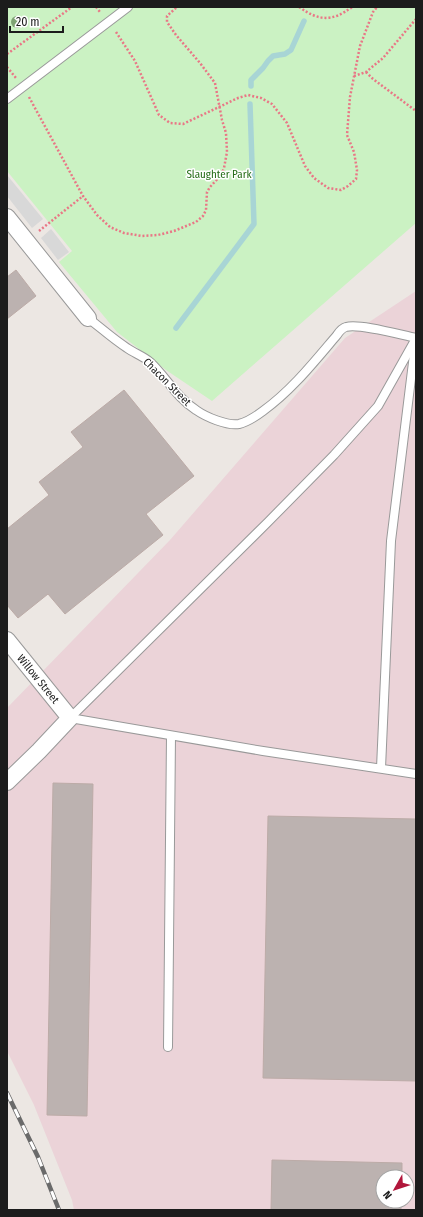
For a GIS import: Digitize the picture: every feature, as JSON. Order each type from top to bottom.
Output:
[{"type":"street","name":"Chacon Street","points":[[7,217],[88,318]]},
{"type":"street","name":"Willow Street","points":[[7,640],[70,718]]},
{"type":"street","points":[[7,782],[40,751],[70,718]]},
{"type":"lane","points":[[7,99],[128,7]]},
{"type":"lane","name":"Chacon Street","points":[[88,318],[108,335],[150,362],[185,402],[213,419],[230,424],[247,422],[276,402],[299,379],[339,332],[347,326],[367,328],[416,338]]},
{"type":"lane","points":[[70,718],[334,455],[378,406],[416,338]]},
{"type":"lane","points":[[381,768],[391,541],[416,338]]},
{"type":"lane","points":[[70,718],[263,751],[416,774]]},
{"type":"lane","points":[[168,1047],[171,736]]},
{"type":"path","points":[[7,54],[72,7]]},
{"type":"path","points":[[96,7],[126,46],[135,61],[159,115],[170,123],[183,124],[238,98],[248,95],[261,98],[272,104],[287,123],[305,166],[314,178],[328,188],[341,190],[356,179],[357,170],[354,152],[347,135],[350,97],[360,46],[373,12],[377,7]]},
{"type":"path","points":[[29,97],[83,196],[97,215],[110,227],[124,233],[142,236],[158,235],[174,231],[196,222],[203,216],[206,210],[207,192],[221,175],[224,168],[227,152],[226,134],[215,83],[167,22],[167,16],[178,7]]},
{"type":"path","points":[[298,7],[309,14],[322,18],[332,18],[352,7]]},
{"type":"path","points":[[354,76],[366,72],[383,58],[416,19]]},
{"type":"path","points":[[7,67],[16,79]]},
{"type":"path","points":[[366,72],[373,79],[416,111]]},
{"type":"path","points":[[37,232],[83,196]]},
{"type":"shaded area","points":[[7,175],[43,219],[32,228],[7,196]]},
{"type":"shaded area","points":[[51,229],[69,252],[58,260],[41,238]]},
{"type":"shaded area","points":[[416,291],[416,1210],[74,1210],[72,1200],[34,1105],[7,1051],[7,708],[170,540],[345,338]]},
{"type":"green space","name":"Slaughter Park","points":[[7,7],[416,7],[416,223],[212,401],[166,370],[117,332],[59,262],[72,251],[7,171]]},
{"type":"building","points":[[16,270],[36,296],[7,319],[7,277]]},
{"type":"building","points":[[124,390],[194,476],[146,514],[163,535],[65,614],[48,594],[18,618],[7,605],[7,529],[49,495],[39,482],[83,447],[71,432]]},
{"type":"building","points":[[53,783],[93,784],[87,1116],[47,1115]]},
{"type":"building","points":[[268,816],[416,819],[416,1081],[263,1078]]},
{"type":"building","points":[[272,1160],[402,1163],[402,1169],[375,1169],[375,1209],[401,1210],[271,1210]]},
{"type":"waterway","points":[[251,86],[251,80],[273,56],[285,54],[291,50],[304,21]]},
{"type":"waterway","points":[[176,328],[254,224],[250,104]]},
{"type":"railway","points":[[7,1093],[38,1157],[59,1210]]}]
